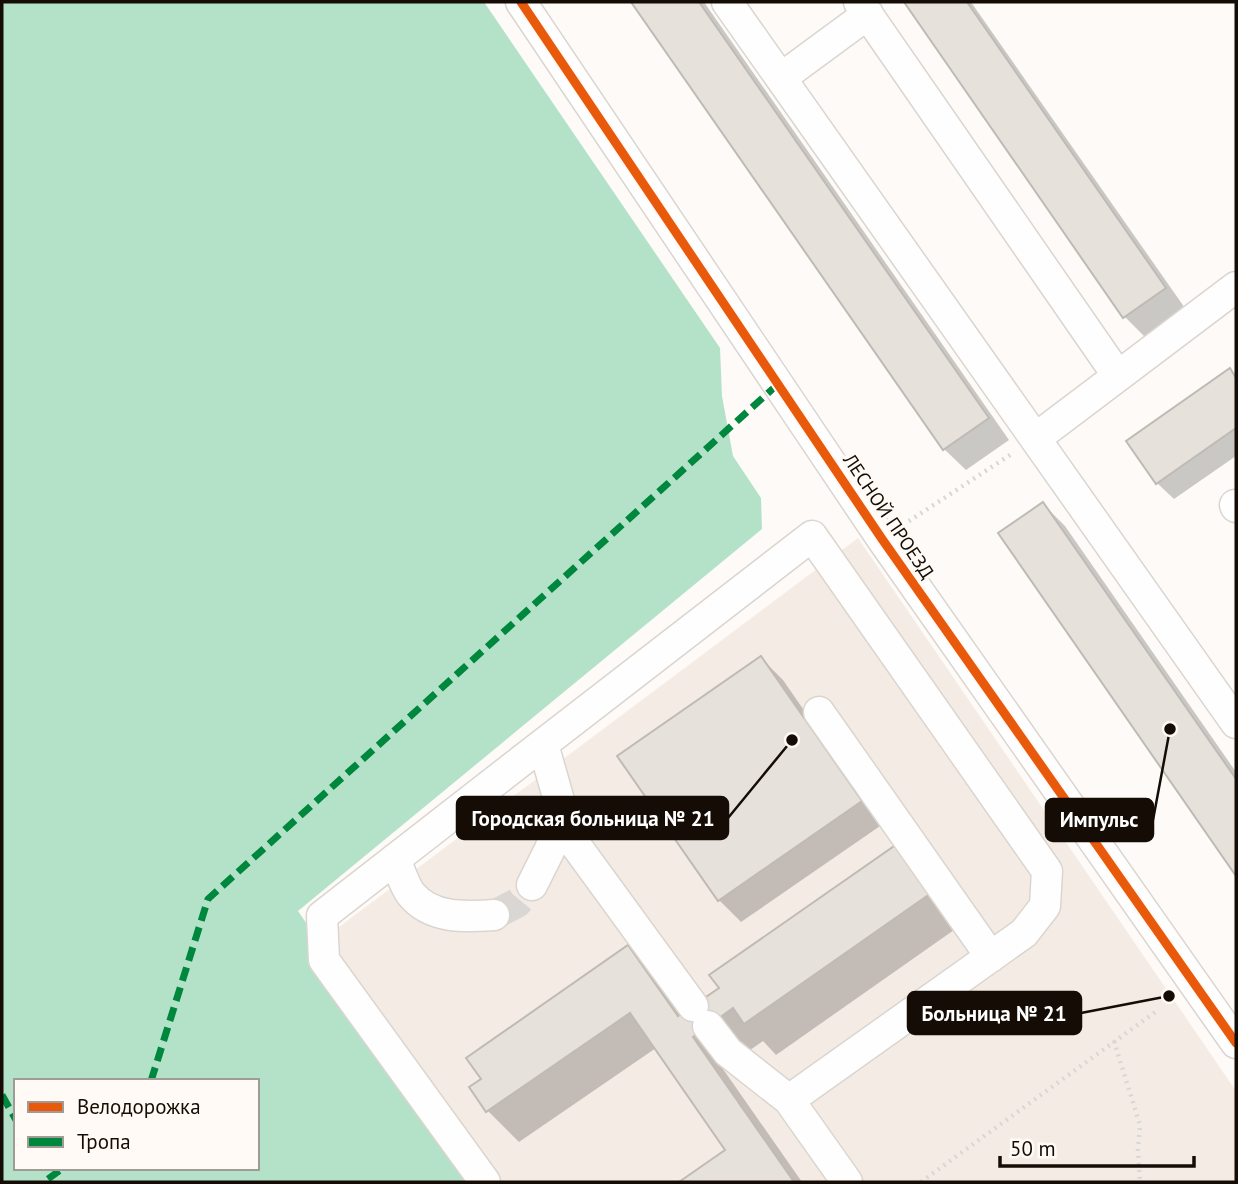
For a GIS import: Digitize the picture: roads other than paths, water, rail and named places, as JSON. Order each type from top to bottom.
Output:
[{"type":"street","name":"ЛЕСНОЙ ПРОЕЗД","points":[[521,2],[882,539],[1236,1043]]},
{"type":"street","points":[[727,2],[1236,723]]},
{"type":"street","points":[[781,78],[863,8],[1118,376]]},
{"type":"street","points":[[1036,438],[1236,287]]},
{"type":"street","points":[[485,1182],[324,960],[321,916],[812,536],[1047,871],[1045,906],[1024,933],[789,1100]]},
{"type":"street","points":[[819,712],[991,957]]},
{"type":"street","points":[[543,744],[569,836],[728,1052],[789,1100],[847,1182]]},
{"type":"street","points":[[532,885],[551,849],[562,813]]},
{"type":"street","points":[[395,859],[411,894],[428,910],[463,917],[494,915]]},
{"type":"tunnel","points":[[494,915],[517,903],[532,885]]},
{"type":"place","name":"Импульс","points":[[1170,729]]},
{"type":"place","name":"Городская больница № 21","points":[[792,740]]},
{"type":"place","name":"Больница № 21","points":[[1169,996]]}]
